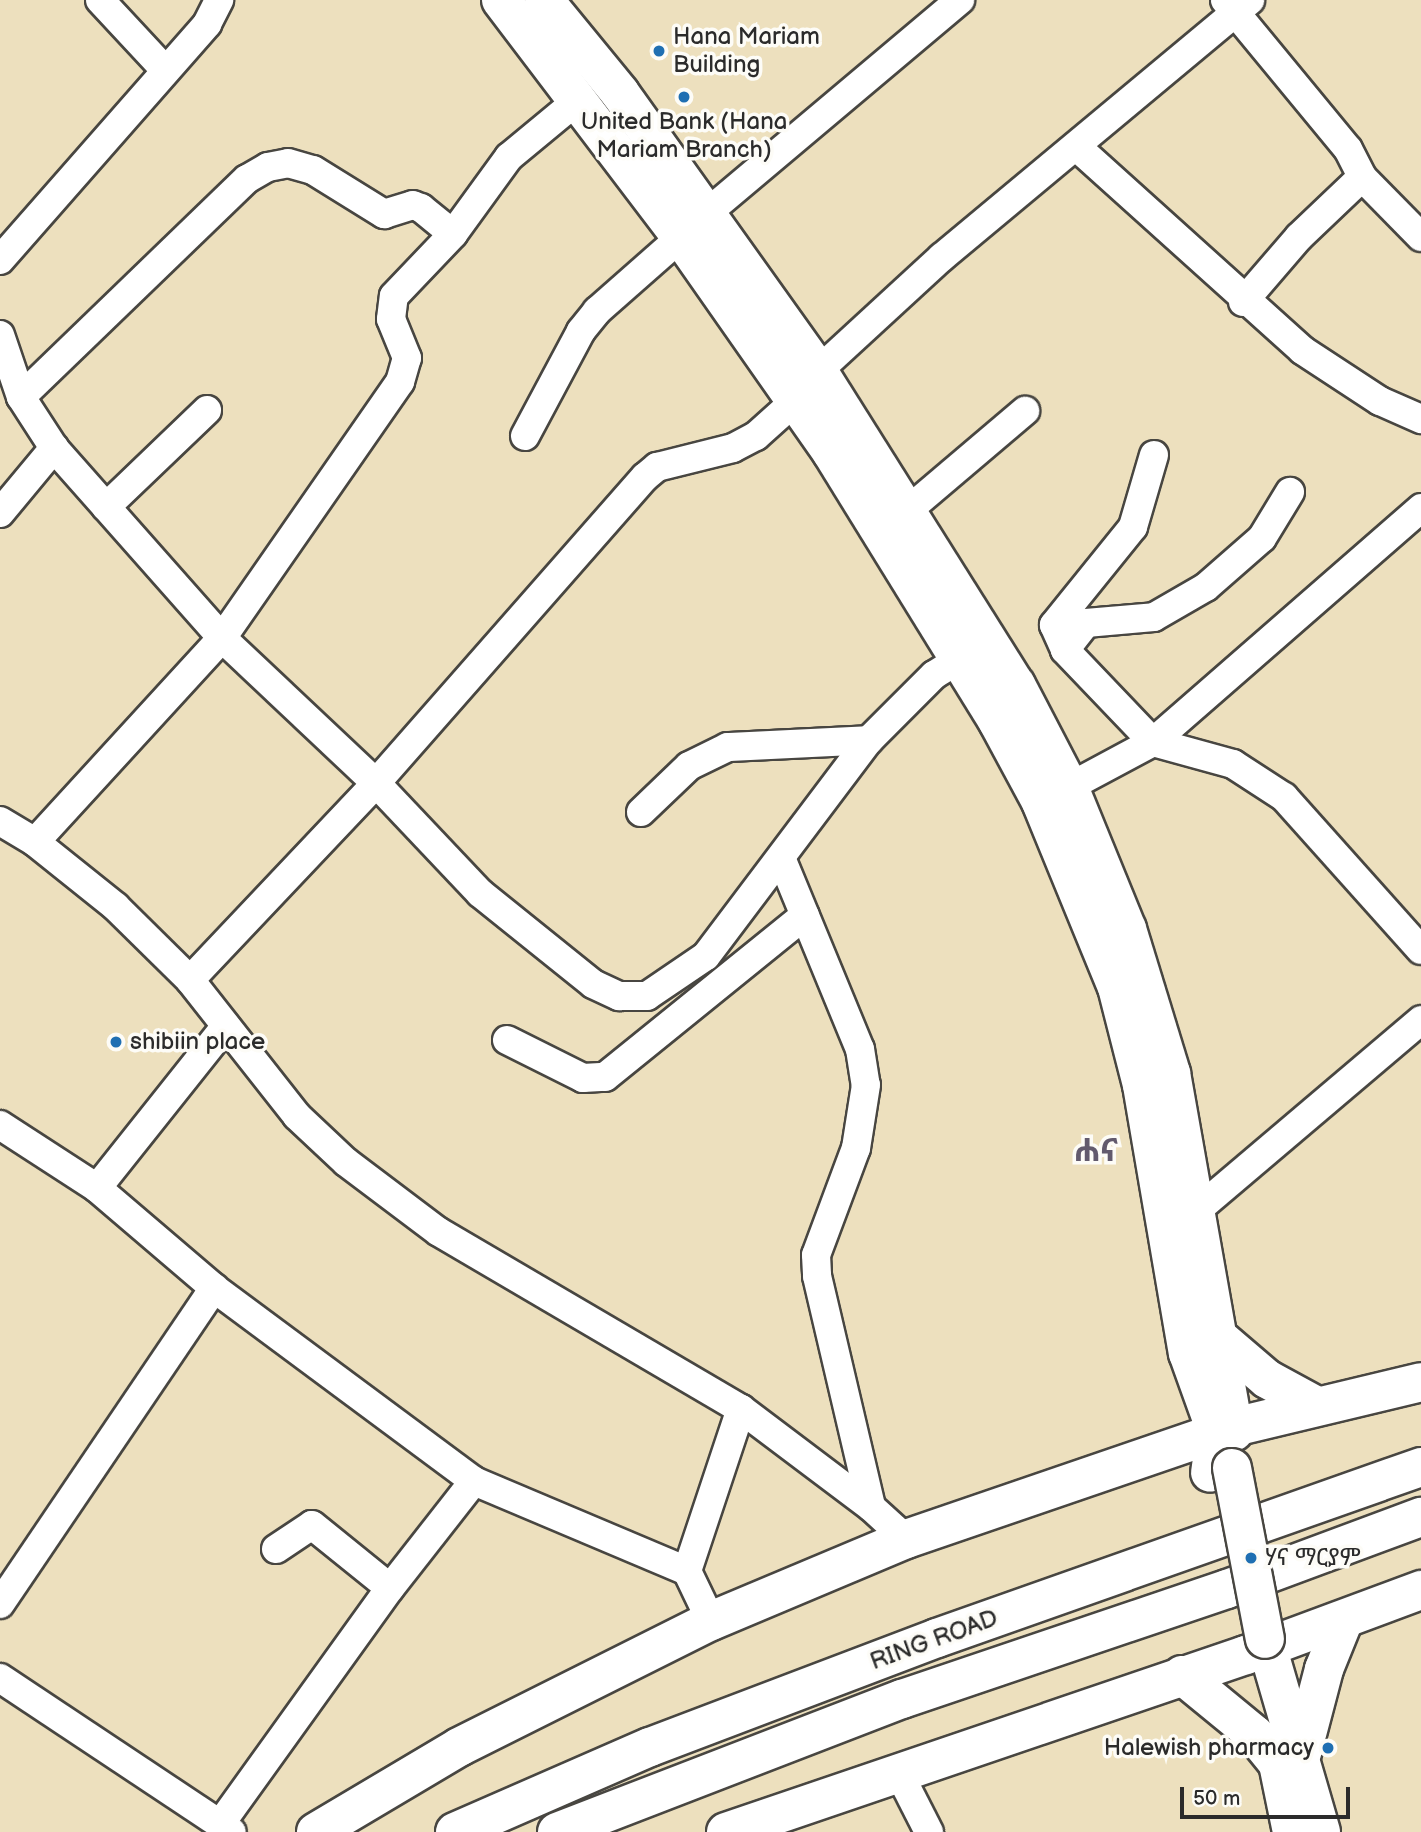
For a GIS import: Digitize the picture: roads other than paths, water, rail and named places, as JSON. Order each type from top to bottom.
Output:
[{"type":"main road","points":[[501,0],[578,100],[694,225],[818,371],[906,511],[938,592],[960,659],[1041,802],[1117,987],[1142,1085],[1188,1353],[1225,1429]]},
{"type":"main road","points":[[544,0],[620,93],[795,401],[938,592],[1016,685],[1069,787],[1127,929],[1171,1073],[1219,1338],[1225,1429],[1221,1470],[1256,1646],[1290,1759],[1321,1832]]},
{"type":"main road","points":[[1219,1338],[1267,1379],[1317,1406]]},
{"type":"main road","points":[[316,1832],[459,1747],[711,1621],[906,1539],[1225,1429],[1421,1382]]},
{"type":"main road","name":"RING ROAD","points":[[455,1832],[650,1747],[924,1643],[1421,1468]]},
{"type":"main road","name":"RING ROAD","points":[[557,1832],[902,1699],[1227,1589],[1421,1517]]},
{"type":"main road","points":[[726,1832],[1182,1675],[1256,1646],[1343,1622],[1421,1590]]},
{"type":"main road","points":[[1292,1832],[1290,1759],[1343,1622]]},
{"type":"main road","points":[[1182,1675],[1255,1735],[1290,1759]]},
{"type":"street","points":[[100,0],[165,70]]},
{"type":"street","points":[[0,260],[207,24],[219,0]]},
{"type":"street","points":[[525,436],[581,331],[597,311],[694,225],[960,0]]},
{"type":"street","points":[[818,371],[942,257],[1078,148],[1237,4],[1348,149],[1362,177],[1421,237]]},
{"type":"street","points":[[35,842],[222,638],[400,382],[407,358],[390,307],[394,296],[453,234],[509,157],[578,100]]},
{"type":"street","points":[[1078,148],[1243,302],[1302,350],[1419,420]]},
{"type":"street","points":[[20,397],[247,180],[268,167],[288,163],[313,170],[384,214],[413,205],[453,234]]},
{"type":"street","points":[[1243,302],[1299,237],[1362,177]]},
{"type":"street","points":[[0,335],[20,397],[54,448],[222,638],[376,783],[480,893],[593,984],[619,996],[647,996],[706,956],[782,860],[869,740],[934,675],[960,659]]},
{"type":"street","points":[[190,980],[376,783],[645,477],[657,467],[733,448],[756,436],[795,401]]},
{"type":"street","points":[[106,507],[207,410]]},
{"type":"street","points":[[906,511],[1025,411]]},
{"type":"street","points":[[0,513],[54,448]]},
{"type":"street","points":[[1154,456],[1133,527],[1054,625],[1065,650],[1153,742],[1233,764],[1284,797],[1421,950]]},
{"type":"street","points":[[1065,650],[1086,623],[1154,617],[1206,587],[1262,538],[1290,492]]},
{"type":"street","points":[[1069,787],[1153,742],[1421,508]]},
{"type":"street","points":[[640,812],[688,766],[728,747],[869,740]]},
{"type":"street","points":[[0,821],[35,842],[116,907],[190,980],[298,1116],[346,1162],[439,1232],[741,1409],[871,1507],[906,1539]]},
{"type":"street","points":[[782,860],[860,1049],[866,1086],[856,1148],[816,1255],[817,1276],[871,1507]]},
{"type":"street","points":[[507,1040],[583,1078],[605,1077],[805,915]]},
{"type":"street","points":[[1196,1212],[1421,1020]]},
{"type":"street","points":[[97,1188],[226,1026]]},
{"type":"street","points":[[0,1125],[97,1188],[214,1288],[474,1481],[687,1571],[711,1621]]},
{"type":"street","points":[[0,1604],[214,1288]]},
{"type":"street","points":[[687,1571],[741,1409]]},
{"type":"street","points":[[0,1678],[226,1828],[390,1588],[474,1481]]},
{"type":"street","points":[[276,1549],[312,1525],[390,1588]]},
{"type":"street","points":[[899,1773],[929,1832]]},
{"type":"place","name":"Hana Mariam Building","points":[[659,51]]},
{"type":"place","name":"United Bank (Hana Mariam Branch)","points":[[684,97]]},
{"type":"place","name":"shibiin place","points":[[116,1042]]},
{"type":"place","name":"ሃና ማርያም","points":[[1251,1558]]},
{"type":"place","name":"Halewish pharmacy","points":[[1328,1748]]},
{"type":"district","name":"ሐና","points":[[1096,1152]]}]
